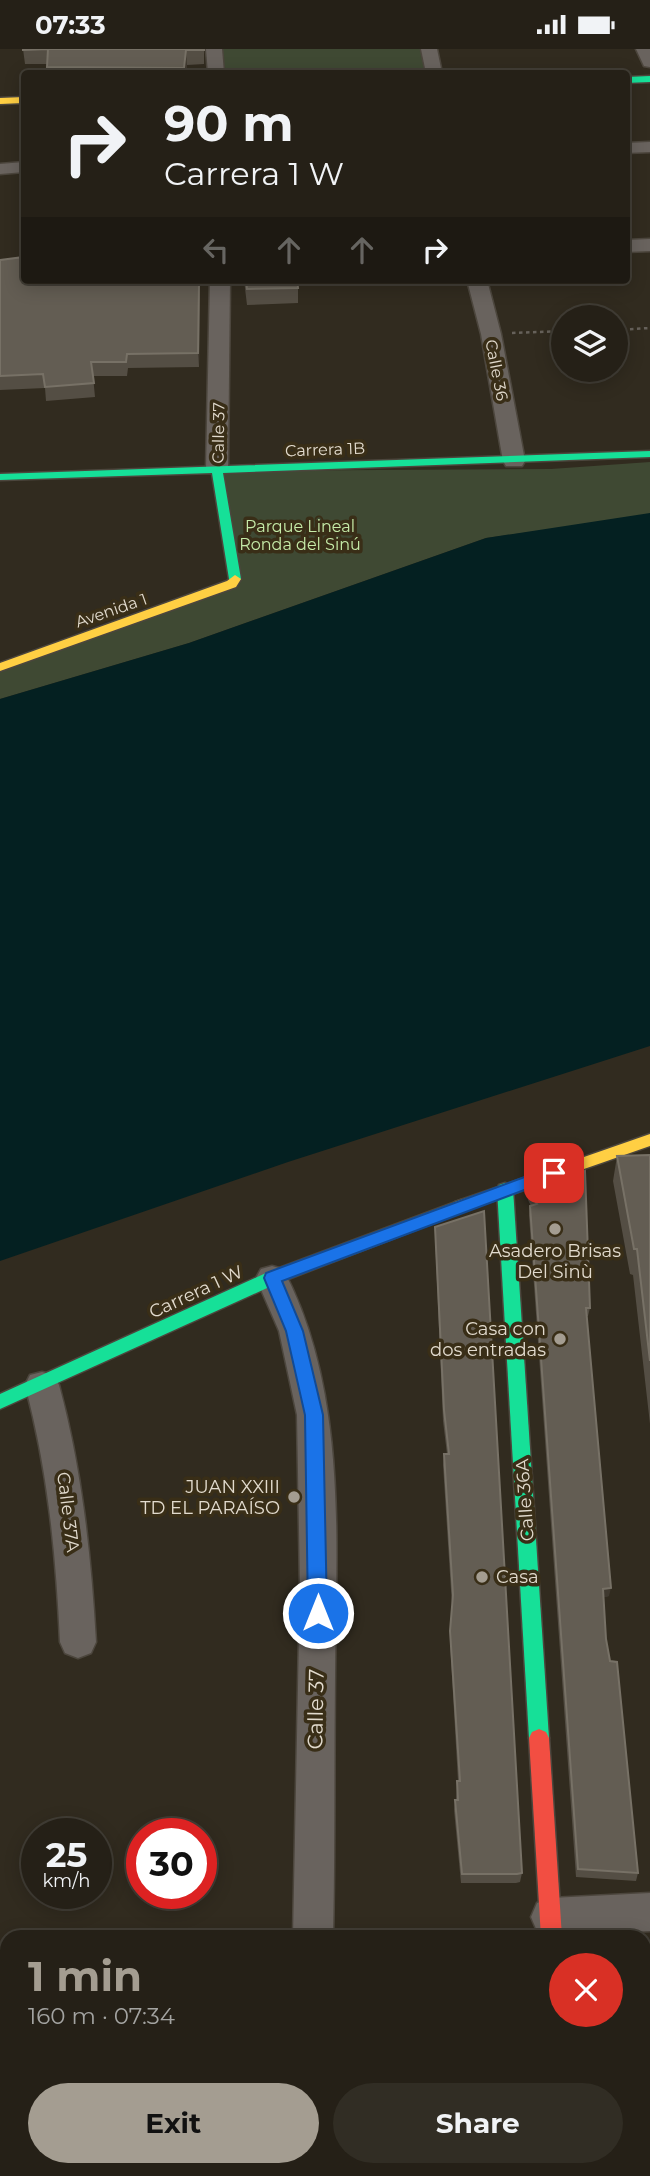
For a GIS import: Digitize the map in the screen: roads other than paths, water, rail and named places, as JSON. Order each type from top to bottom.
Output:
[{"type":"street","points":[[214,49],[216,70]]},
{"type":"street","points":[[429,49],[433,70]]},
{"type":"street","points":[[645,49],[650,62]]},
{"type":"street","points":[[630,80],[650,79]]},
{"type":"street","points":[[0,101],[21,100]]},
{"type":"street","points":[[630,148],[650,147]]},
{"type":"street","points":[[0,169],[21,167]]},
{"type":"street","points":[[630,246],[650,245]]},
{"type":"street","name":"Calle 37","points":[[220,284],[217,469],[235,577],[232,584]]},
{"type":"street","name":"Calle 36","points":[[478,284],[491,334],[514,461]]},
{"type":"street","name":"Carrera 1B","points":[[0,477],[514,461],[650,454]]},
{"type":"street","name":"Avenida 1","points":[[0,667],[232,584]]},
{"type":"street","name":"Carrera 1 W","points":[[0,1402],[272,1278],[505,1189],[650,1140]]},
{"type":"street","name":"Calle 36A","points":[[505,1189],[552,1927]]},
{"type":"street","name":"Calle 37","points":[[272,1278],[295,1331],[314,1415],[318,1586],[313,1930]]},
{"type":"street","name":"Calle 37A","points":[[42,1385],[58,1439],[73,1540],[78,1642]]},
{"type":"street","points":[[552,1927],[650,1912]]},
{"type":"water","points":[[650,513],[650,1046],[288,1162],[0,1261],[0,699],[189,643],[486,538]]},
{"type":"place","name":"Asadero Brisas Del Sinù","points":[[555,1229]]},
{"type":"place","name":"Casa con dos entradas","points":[[560,1339]]},
{"type":"place","name":"JUAN XXIII TD EL PARAÍSO","points":[[294,1497]]},
{"type":"place","name":"Casa","points":[[482,1577]]},
{"type":"park label","name":"Parque Lineal Ronda del Sinú","points":[[300,535]]}]
